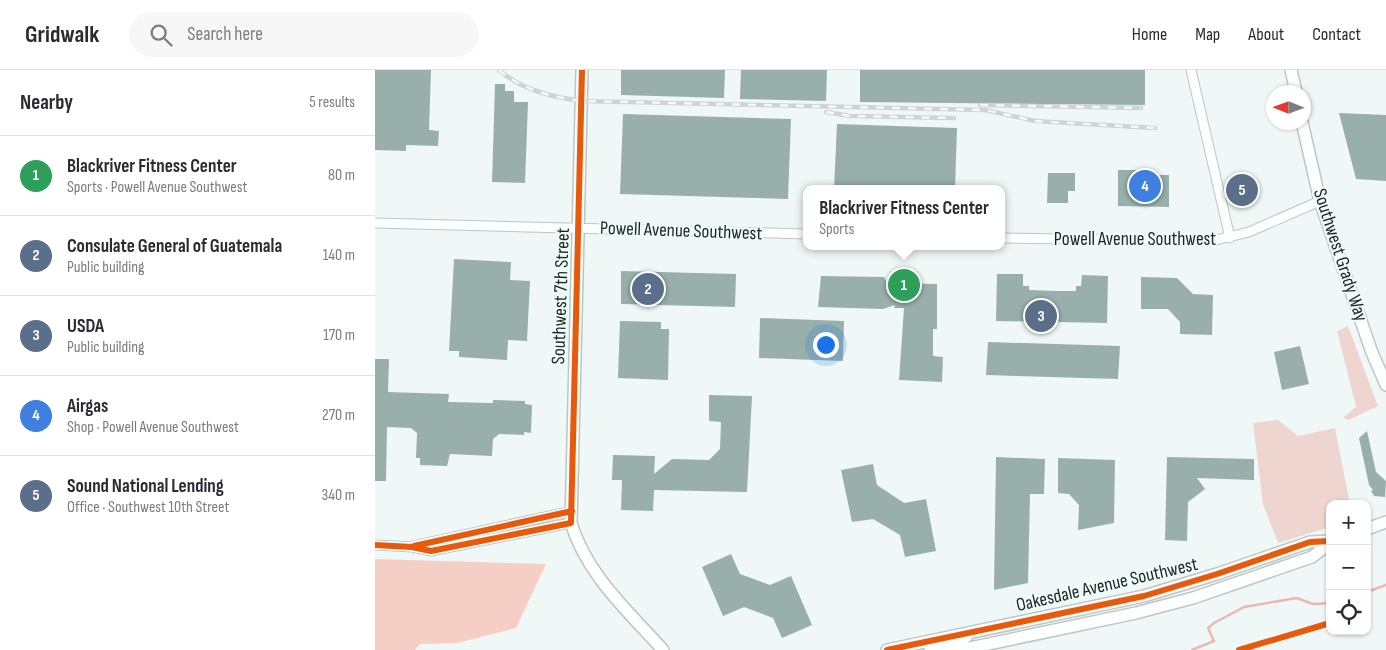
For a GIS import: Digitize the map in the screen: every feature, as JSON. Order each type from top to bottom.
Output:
[{"type":"street","name":"Southwest 7th Street","points":[[582,70],[571,517],[578,544],[600,580],[663,650]]},
{"type":"street","points":[[1191,70],[1230,238]]},
{"type":"street","points":[[1291,70],[1294,85]]},
{"type":"street","name":"Southwest Grady Way","points":[[1305,130],[1320,201],[1371,350],[1386,385]]},
{"type":"street","name":"Powell Avenue Southwest","points":[[1005,238],[1181,242],[1230,238],[1320,201]]},
{"type":"street","name":"Powell Avenue Southwest","points":[[375,223],[803,234]]},
{"type":"street","points":[[375,545],[412,546],[571,517]]},
{"type":"street","points":[[1371,528],[1386,522]]},
{"type":"street","name":"Oakesdale Avenue Southwest","points":[[887,650],[1129,599],[1217,574],[1310,542],[1326,542]]},
{"type":"street","name":"Oakesdale Avenue Southwest","points":[[960,650],[1136,613],[1233,585],[1312,557],[1326,545]]},
{"type":"street","points":[[1129,599],[1142,605],[1211,586],[1233,585]]},
{"type":"street","points":[[929,650],[956,644],[972,632]]},
{"type":"shaded area","points":[[1348,326],[1378,406],[1349,420],[1343,418],[1356,407],[1337,331]]},
{"type":"shaded area","points":[[1278,420],[1298,436],[1335,428],[1349,500],[1326,500],[1326,528],[1278,543],[1263,504],[1253,423]]},
{"type":"shaded area","points":[[375,559],[546,564],[516,628],[458,643],[420,644],[415,650],[375,650]]},
{"type":"building","points":[[375,70],[431,70],[429,130],[439,131],[438,146],[406,145],[406,151],[375,150]]},
{"type":"building","points":[[621,70],[725,70],[724,98],[621,95]]},
{"type":"building","points":[[741,70],[827,70],[826,101],[740,99]]},
{"type":"building","points":[[860,70],[1145,70],[1145,105],[860,102]]},
{"type":"building","points":[[495,84],[505,84],[505,91],[514,91],[514,102],[528,102],[525,183],[492,182]]},
{"type":"building","points":[[1339,113],[1386,115],[1386,181],[1356,179]]},
{"type":"building","points":[[623,114],[791,119],[788,199],[620,194]]},
{"type":"building","points":[[837,124],[957,128],[955,185],[834,185]]},
{"type":"building","points":[[1118,170],[1136,170],[1136,175],[1169,175],[1169,207],[1118,206]]},
{"type":"building","points":[[1048,173],[1075,173],[1075,191],[1068,191],[1068,203],[1047,203]]},
{"type":"building","points":[[1245,175],[1251,202],[1238,205],[1233,178]]},
{"type":"building","points":[[454,259],[511,262],[510,280],[530,281],[527,341],[508,340],[507,360],[459,357],[459,351],[449,351]]},
{"type":"building","points":[[621,271],[736,274],[735,307],[621,304]]},
{"type":"building","points":[[997,274],[1023,274],[1023,286],[1029,286],[1029,290],[1057,291],[1076,291],[1076,286],[1081,286],[1082,275],[1108,276],[1107,323],[996,321]]},
{"type":"building","points":[[821,276],[884,277],[887,283],[937,284],[937,329],[933,329],[933,356],[943,357],[942,382],[899,380],[904,308],[894,308],[895,305],[883,309],[818,307]]},
{"type":"building","points":[[1141,277],[1177,278],[1193,294],[1213,295],[1212,335],[1180,334],[1180,322],[1168,309],[1141,309]]},
{"type":"building","points":[[760,318],[844,321],[843,361],[759,358]]},
{"type":"building","points":[[620,321],[661,322],[661,329],[669,329],[668,380],[618,378]]},
{"type":"building","points":[[988,342],[1120,346],[1118,379],[986,375]]},
{"type":"building","points":[[1300,346],[1309,384],[1282,390],[1274,352]]},
{"type":"building","points":[[375,359],[389,359],[388,392],[449,394],[448,402],[493,403],[493,400],[525,401],[525,404],[532,405],[531,433],[524,432],[524,435],[499,434],[493,439],[492,456],[450,454],[447,466],[420,465],[420,458],[416,458],[417,433],[411,428],[387,427],[386,481],[375,481]]},
{"type":"building","points":[[709,395],[752,396],[747,492],[654,490],[653,511],[621,510],[622,480],[612,480],[613,455],[655,456],[654,474],[672,459],[709,460],[720,449],[721,422],[709,421]]},
{"type":"building","points":[[1367,431],[1376,472],[1386,481],[1385,497],[1374,496],[1371,491],[1373,490],[1369,485],[1359,438]]},
{"type":"building","points":[[996,457],[1045,459],[1044,494],[1030,494],[1028,583],[994,590]]},
{"type":"building","points":[[1167,457],[1254,459],[1254,480],[1197,478],[1205,489],[1188,502],[1187,541],[1165,540]]},
{"type":"building","points":[[1058,458],[1115,460],[1114,523],[1078,530],[1079,505],[1069,494],[1058,493]]},
{"type":"building","points":[[873,464],[877,485],[904,503],[926,499],[936,551],[905,557],[900,535],[873,519],[852,522],[841,470]]},
{"type":"building","points":[[731,554],[740,574],[770,585],[791,576],[812,625],[782,638],[773,618],[744,607],[723,616],[702,567]]},
{"type":"waterway","points":[[1371,591],[1386,585]]},
{"type":"waterway","points":[[1192,650],[1214,641],[1208,628],[1244,607],[1297,598],[1313,604],[1326,603]]},
{"type":"railway","points":[[499,70],[527,88],[581,101],[985,110],[1035,121],[1155,128]]},
{"type":"railway","points":[[980,105],[1141,108]]},
{"type":"railway","points":[[826,112],[850,116],[954,118]]},
{"type":"cycle path","points":[[375,545],[412,547],[431,551],[571,523],[582,70]]},
{"type":"cycle path","points":[[414,546],[572,511]]},
{"type":"cycle path","points":[[887,650],[1144,596],[1217,574],[1310,542],[1326,541]]},
{"type":"cycle path","points":[[1239,650],[1326,624]]},
{"type":"place","name":"Airgas","points":[[1145,186]]},
{"type":"place","name":"Sound National Lending","points":[[1242,190]]},
{"type":"place","name":"Blackriver Fitness Center","points":[[904,285]]},
{"type":"place","name":"Consulate General of Guatemala","points":[[648,289]]},
{"type":"place","name":"USDA","points":[[1041,316]]}]
